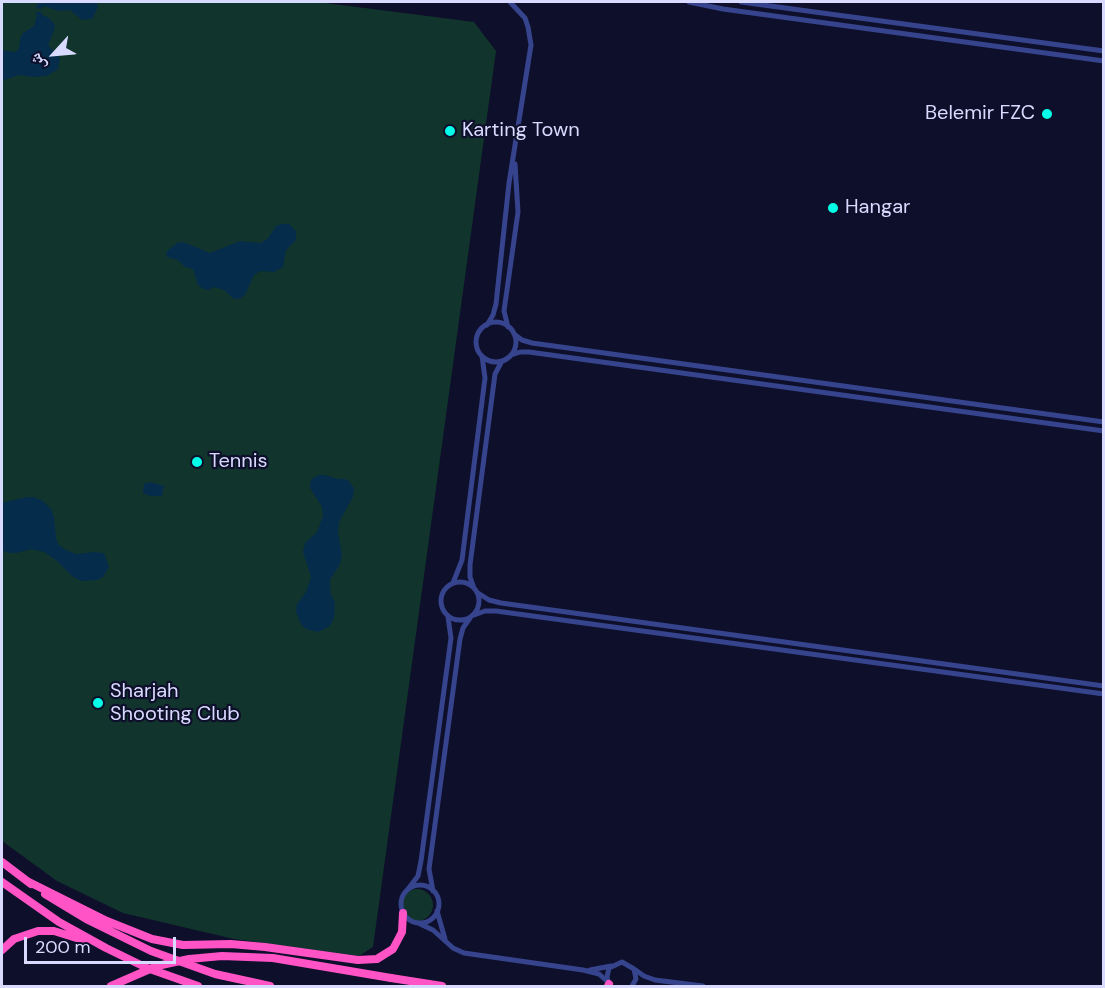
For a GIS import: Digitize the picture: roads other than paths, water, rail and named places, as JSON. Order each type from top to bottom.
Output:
[{"type":"highway","points":[[2,862],[88,920],[151,951],[215,974],[270,987]]},
{"type":"highway","points":[[27,881],[107,921],[152,939],[183,945],[248,945],[358,960],[377,959],[393,949],[402,932],[402,913]]},
{"type":"highway","points":[[2,882],[59,921],[106,948],[147,968],[198,987]]},
{"type":"highway","points":[[2,950],[22,936],[46,931],[62,933],[106,948]]},
{"type":"highway","points":[[111,987],[157,966],[189,959],[222,956],[273,958],[442,987]]},
{"type":"street","points":[[453,584],[462,560],[486,378],[482,356],[477,346],[477,336],[495,309],[508,191],[531,45],[525,18],[510,2]]},
{"type":"street","points":[[688,2],[723,9],[1104,61]]},
{"type":"street","points":[[741,2],[1104,51]]},
{"type":"street","points":[[998,46],[1002,41],[1039,42]]},
{"type":"street","points":[[515,157],[518,212],[504,311],[508,327],[522,340],[1104,422]]},
{"type":"street","points":[[487,324],[498,323],[508,327]]},
{"type":"street","points":[[511,355],[515,347],[514,334]]},
{"type":"street","points":[[445,940],[438,911],[438,900],[433,891],[429,869],[461,633],[479,604],[470,577],[470,565],[495,374],[502,361],[520,352],[530,352],[1104,431]]},
{"type":"street","points":[[482,356],[489,361],[502,361]]},
{"type":"street","points":[[609,985],[598,974],[583,970],[469,955],[458,951],[433,930],[409,920],[402,913],[401,901],[418,876],[422,861],[451,638],[448,617],[441,601],[444,591],[453,584],[462,582],[489,600],[501,603],[1104,686]]},
{"type":"street","points":[[448,617],[459,621],[485,611],[496,611],[1104,694]]},
{"type":"street","points":[[710,640],[708,636],[712,632]]},
{"type":"street","points":[[1054,687],[1058,682],[1056,679]]},
{"type":"street","points":[[408,889],[418,885],[433,891]]},
{"type":"street","points":[[418,923],[430,920],[438,911]]},
{"type":"street","points":[[583,970],[626,963],[644,976],[655,980],[703,987]]},
{"type":"street","points":[[609,985],[607,972],[613,965]]},
{"type":"street","points":[[632,987],[636,979],[634,969]]},
{"type":"street","points":[[632,987],[642,981],[655,980]]},
{"type":"water","points":[[38,2],[96,2],[98,7],[92,19],[82,20],[70,10],[59,11],[44,6],[42,9],[36,8]]},
{"type":"water","points":[[35,12],[41,12],[55,25],[48,45],[60,58],[58,69],[47,76],[19,75],[2,81],[2,50],[15,52],[19,49],[23,33],[34,26],[37,15]]},
{"type":"water","points":[[289,224],[296,231],[296,240],[286,250],[283,267],[274,272],[261,271],[254,275],[245,295],[239,299],[234,299],[224,290],[215,287],[208,290],[203,289],[198,285],[193,269],[185,267],[178,260],[167,257],[166,252],[177,243],[183,242],[210,253],[240,241],[261,243],[268,238],[276,226]]},
{"type":"water","points":[[319,475],[345,479],[354,488],[353,497],[339,522],[338,533],[342,555],[340,564],[330,580],[331,595],[335,602],[334,618],[330,626],[318,632],[306,629],[296,612],[297,604],[306,592],[311,577],[303,552],[305,543],[317,532],[323,516],[322,507],[310,488],[310,482]]},
{"type":"water","points":[[150,482],[164,486],[162,496],[150,496],[143,493],[144,484]]},
{"type":"water","points":[[27,497],[43,501],[51,509],[58,544],[66,550],[76,554],[104,553],[109,567],[103,577],[97,580],[81,581],[44,552],[31,549],[9,553],[2,550],[2,503]]},
{"type":"place","name":"Belemir FZC","points":[[1047,114]]},
{"type":"place","name":"Karting Town","points":[[450,131]]},
{"type":"place","name":"Hangar","points":[[833,208]]},
{"type":"place","name":"Tennis","points":[[197,462]]},
{"type":"place","name":"Sharjah Shooting Club","points":[[98,703]]}]
